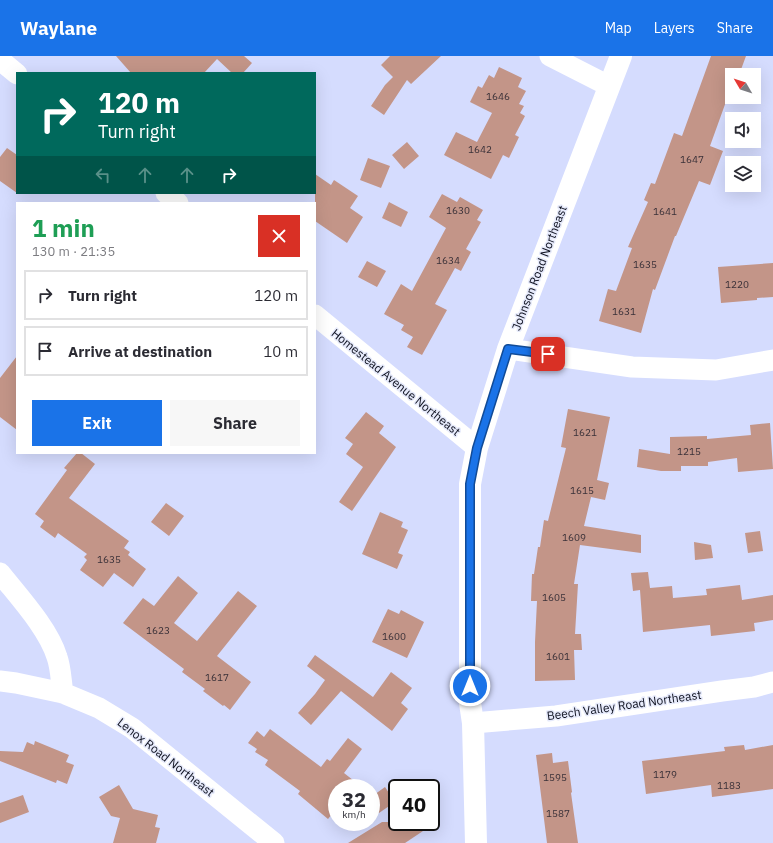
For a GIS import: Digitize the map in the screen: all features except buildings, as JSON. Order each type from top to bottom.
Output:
[{"type":"street","points":[[550,56],[609,86]]},
{"type":"street","name":"Johnson Road Northeast","points":[[476,843],[473,723],[470,703],[470,484],[477,448],[508,349],[621,56]]},
{"type":"street","points":[[0,60],[16,73]]},
{"type":"street","points":[[167,194],[177,202]]},
{"type":"street","name":"Homestead Avenue Northeast","points":[[316,316],[477,448]]},
{"type":"street","points":[[508,349],[640,367],[716,370],[773,360]]},
{"type":"street","points":[[0,573],[48,637],[58,658],[63,693]]},
{"type":"street","name":"Lenox Road Northeast","points":[[0,681],[63,693],[99,708],[132,728],[273,843]]},
{"type":"street","name":"Beech Valley Road Northeast","points":[[473,723],[556,716],[754,687],[773,682]]},
{"type":"route","points":[[470,686],[470,484],[477,448],[508,349],[548,354]]}]
